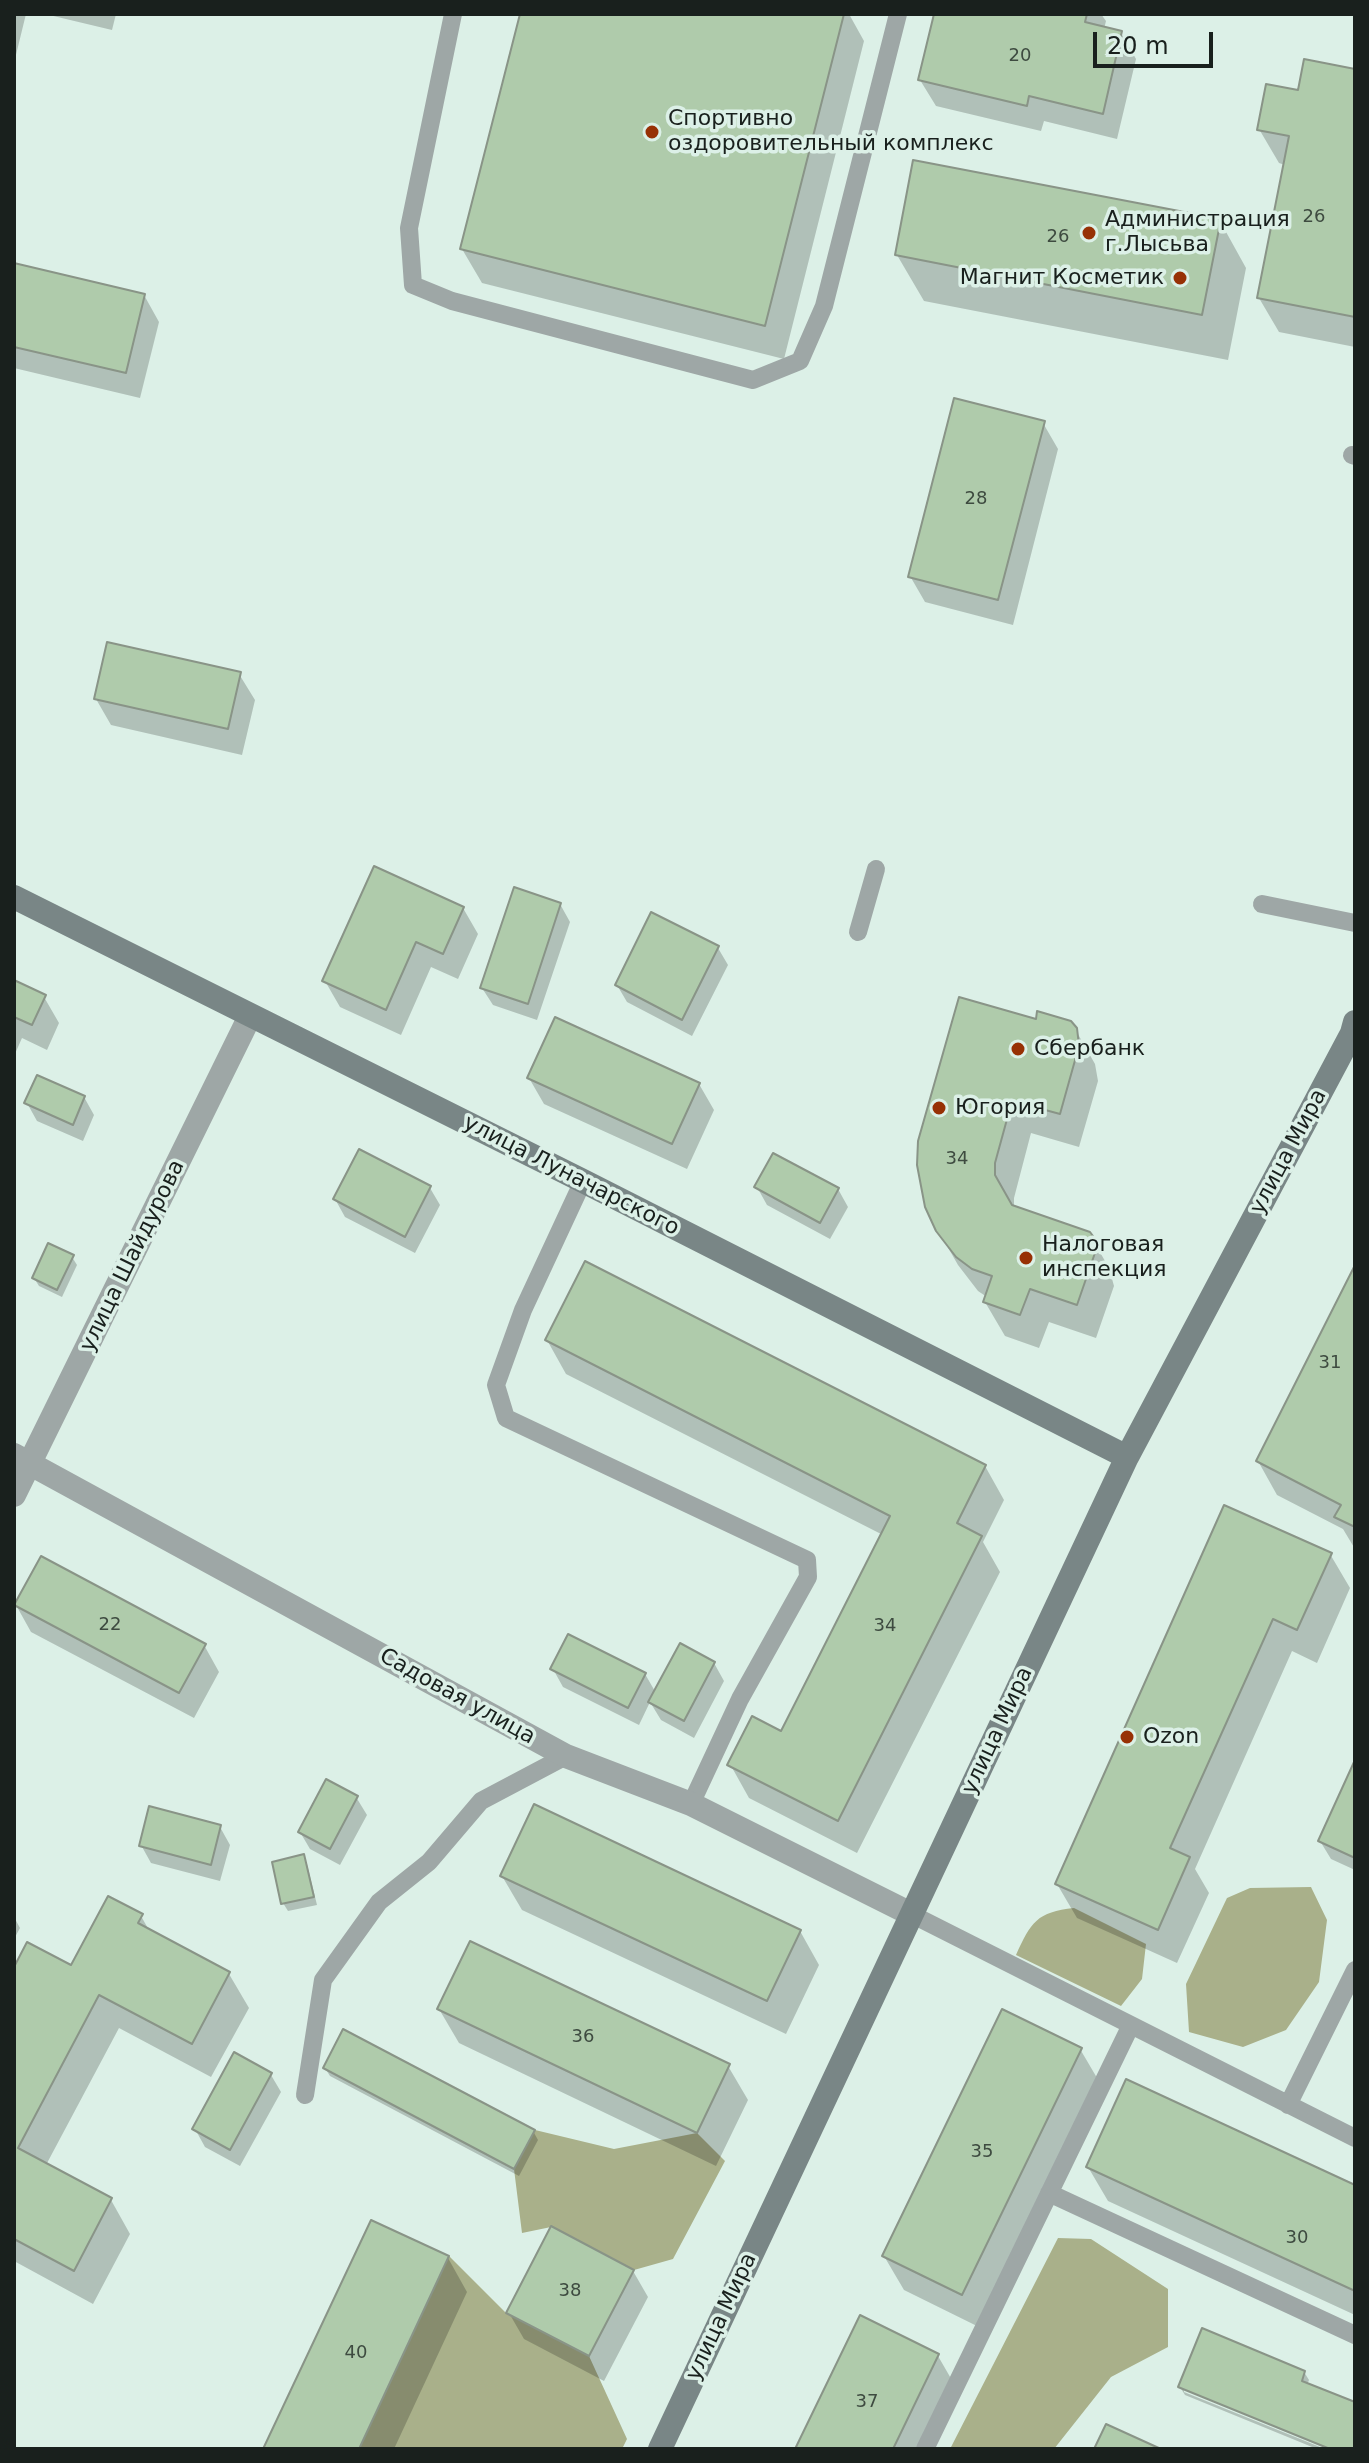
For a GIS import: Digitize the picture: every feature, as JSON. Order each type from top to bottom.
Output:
[{"type":"street","name":"улица Луначарского","points":[[14,897],[1127,1457]]},
{"type":"street","name":"улица Шайдурова","points":[[14,1495],[23,1459],[250,1016]]},
{"type":"street","name":"улица Мира","points":[[660,2449],[1127,1457],[1352,1033],[1355,1022]]},
{"type":"street","name":"Садовая улица","points":[[23,1459],[566,1756],[691,1804],[911,1914]]},
{"type":"lane","points":[[453,14],[409,228],[413,285],[452,301],[753,380],[800,361],[824,306],[898,14]]},
{"type":"lane","points":[[858,932],[876,869]]},
{"type":"lane","points":[[1262,904],[1355,923]]},
{"type":"lane","points":[[583,1181],[523,1310],[496,1385],[506,1418],[807,1560],[808,1577],[740,1699],[691,1804]]},
{"type":"lane","points":[[305,2095],[323,1980],[359,1927],[379,1902],[429,1862],[481,1801],[566,1756]]},
{"type":"lane","points":[[911,1914],[1355,2138]]},
{"type":"lane","points":[[1288,2105],[1355,1970]]},
{"type":"lane","points":[[925,2449],[1130,2027]]},
{"type":"lane","points":[[1049,2193],[1355,2335]]},
{"type":"green space","points":[[1311,1887],[1327,1920],[1319,1982],[1286,2030],[1243,2047],[1189,2032],[1186,1984],[1227,1898],[1250,1888]]},
{"type":"green space","points":[[1074,1908],[1146,1944],[1142,1979],[1121,2006],[1016,1955],[1026,1934],[1043,1916]]},
{"type":"green space","points":[[535,2130],[614,2149],[697,2133],[725,2161],[673,2259],[634,2270],[551,2227],[522,2233],[514,2169]]},
{"type":"green space","points":[[1058,2238],[1091,2239],[1168,2289],[1168,2347],[1111,2377],[1054,2449],[950,2449]]},
{"type":"green space","points":[[449,2256],[506,2313],[589,2356],[627,2439],[622,2449],[359,2449]]},
{"type":"building","name":"Спортивно оздоровительный комплекс","points":[[520,14],[844,14],[765,326],[460,249]]},
{"type":"building","points":[[934,14],[1087,14],[1085,22],[1122,31],[1103,114],[1029,96],[1027,106],[918,80]]},
{"type":"building","points":[[1304,59],[1355,69],[1355,317],[1257,298],[1289,136],[1257,130],[1266,84],[1298,90]]},
{"type":"building","points":[[913,160],[1221,219],[1202,315],[895,255]]},
{"type":"building","points":[[14,263],[145,294],[126,373],[14,347]]},
{"type":"building","points":[[954,398],[1045,421],[998,600],[908,577]]},
{"type":"building","points":[[107,642],[241,672],[228,729],[94,699]]},
{"type":"building","points":[[374,866],[464,907],[443,954],[416,942],[386,1010],[322,981]]},
{"type":"building","points":[[514,887],[561,903],[528,1004],[480,988]]},
{"type":"building","points":[[651,912],[719,946],[682,1020],[615,985]]},
{"type":"building","points":[[14,980],[46,995],[32,1025],[14,1017]]},
{"type":"building","points":[[959,997],[1036,1019],[1037,1011],[1071,1021],[1077,1028],[1079,1046],[1060,1114],[1012,1101],[995,1163],[995,1175],[1012,1205],[1090,1232],[1093,1236],[1096,1250],[1077,1305],[1030,1289],[1020,1315],[983,1302],[992,1276],[972,1269],[956,1257],[936,1231],[925,1207],[917,1165],[918,1141]]},
{"type":"building","points":[[555,1017],[700,1083],[672,1144],[527,1078]]},
{"type":"building","points":[[37,1075],[85,1096],[73,1125],[24,1103]]},
{"type":"building","points":[[359,1149],[431,1186],[405,1237],[333,1199]]},
{"type":"building","points":[[773,1153],[839,1188],[820,1223],[754,1187]]},
{"type":"building","points":[[48,1243],[74,1255],[57,1290],[32,1278]]},
{"type":"building","points":[[585,1261],[986,1465],[957,1523],[982,1536],[838,1821],[727,1765],[752,1716],[781,1731],[890,1516],[545,1340]]},
{"type":"building","points":[[1355,1265],[1355,1527],[1334,1517],[1341,1505],[1256,1461]]},
{"type":"building","points":[[1224,1505],[1332,1553],[1297,1630],[1273,1619],[1170,1848],[1190,1857],[1158,1930],[1055,1884]]},
{"type":"building","points":[[41,1556],[206,1644],[179,1693],[14,1605]]},
{"type":"building","points":[[568,1634],[646,1673],[628,1708],[550,1669]]},
{"type":"building","points":[[680,1643],[715,1662],[684,1721],[648,1702]]},
{"type":"building","points":[[1355,1763],[1355,1858],[1318,1841]]},
{"type":"building","points":[[326,1779],[358,1796],[330,1849],[298,1832]]},
{"type":"building","points":[[534,1804],[801,1930],[767,2001],[500,1876]]},
{"type":"building","points":[[149,1806],[221,1825],[211,1865],[139,1846]]},
{"type":"building","points":[[304,1854],[314,1897],[281,1904],[272,1862]]},
{"type":"building","points":[[108,1896],[143,1914],[138,1923],[230,1972],[192,2044],[99,1995],[18,2148],[112,2198],[74,2271],[14,2239],[14,1967],[27,1942],[71,1965]]},
{"type":"building","points":[[470,1941],[730,2064],[697,2133],[437,2009]]},
{"type":"building","points":[[1002,2009],[1082,2048],[962,2295],[882,2256]]},
{"type":"building","points":[[343,2029],[535,2130],[514,2169],[323,2068]]},
{"type":"building","points":[[234,2052],[272,2073],[230,2150],[192,2129]]},
{"type":"building","points":[[1126,2079],[1355,2185],[1355,2291],[1086,2167]]},
{"type":"building","points":[[371,2220],[449,2256],[359,2449],[263,2449]]},
{"type":"building","points":[[551,2226],[634,2270],[589,2356],[506,2313]]},
{"type":"building","points":[[860,2315],[939,2354],[893,2449],[795,2449]]},
{"type":"building","points":[[1202,2328],[1305,2371],[1302,2381],[1355,2402],[1355,2449],[1330,2449],[1178,2387]]},
{"type":"building","points":[[1106,2424],[1161,2449],[1094,2449]]},
{"type":"place","name":"Спортивно оздоровительный комплекс","points":[[652,132]]},
{"type":"place","name":"Администрация г.Лысьва","points":[[1089,233]]},
{"type":"place","name":"Магнит Косметик","points":[[1180,278]]},
{"type":"place","name":"Сбербанк","points":[[1018,1049]]},
{"type":"place","name":"Югория","points":[[939,1108]]},
{"type":"place","name":"Налоговая инспекция","points":[[1026,1258]]},
{"type":"place","name":"Ozon","points":[[1127,1737]]}]
